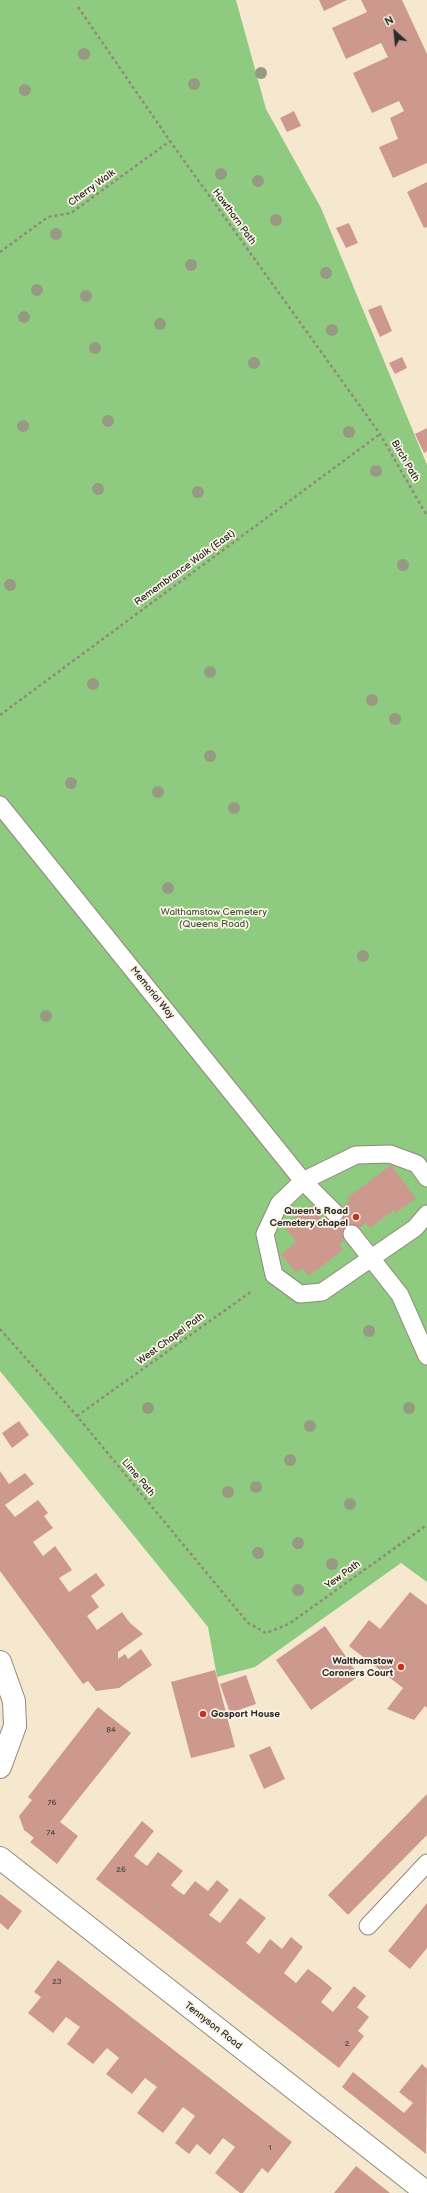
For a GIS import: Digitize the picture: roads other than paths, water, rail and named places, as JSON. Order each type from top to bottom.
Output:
[{"type":"street","points":[[0,1662],[14,1701],[15,1726],[0,1767]]},
{"type":"street","name":"Tennyson Road","points":[[0,1858],[427,2193]]},
{"type":"lane","name":"Memorial Way","points":[[0,805],[303,1181],[335,1213]]},
{"type":"lane","points":[[427,1178],[417,1164],[390,1154],[356,1155],[303,1181],[279,1204],[265,1234],[274,1275],[300,1294],[322,1292],[414,1228],[427,1214]]},
{"type":"lane","points":[[352,1234],[400,1295],[427,1356]]},
{"type":"lane","points":[[368,1926],[427,1863]]},
{"type":"place","name":"Queen's Road Cemetery chapel","points":[[356,1217]]},
{"type":"place","name":"Walthamstow Coroners Court","points":[[401,1667]]},
{"type":"place","name":"Gosport House","points":[[203,1714]]},
{"type":"park label","name":"Walthamstow Cemetery (Queens Road)","points":[[214,918]]}]
